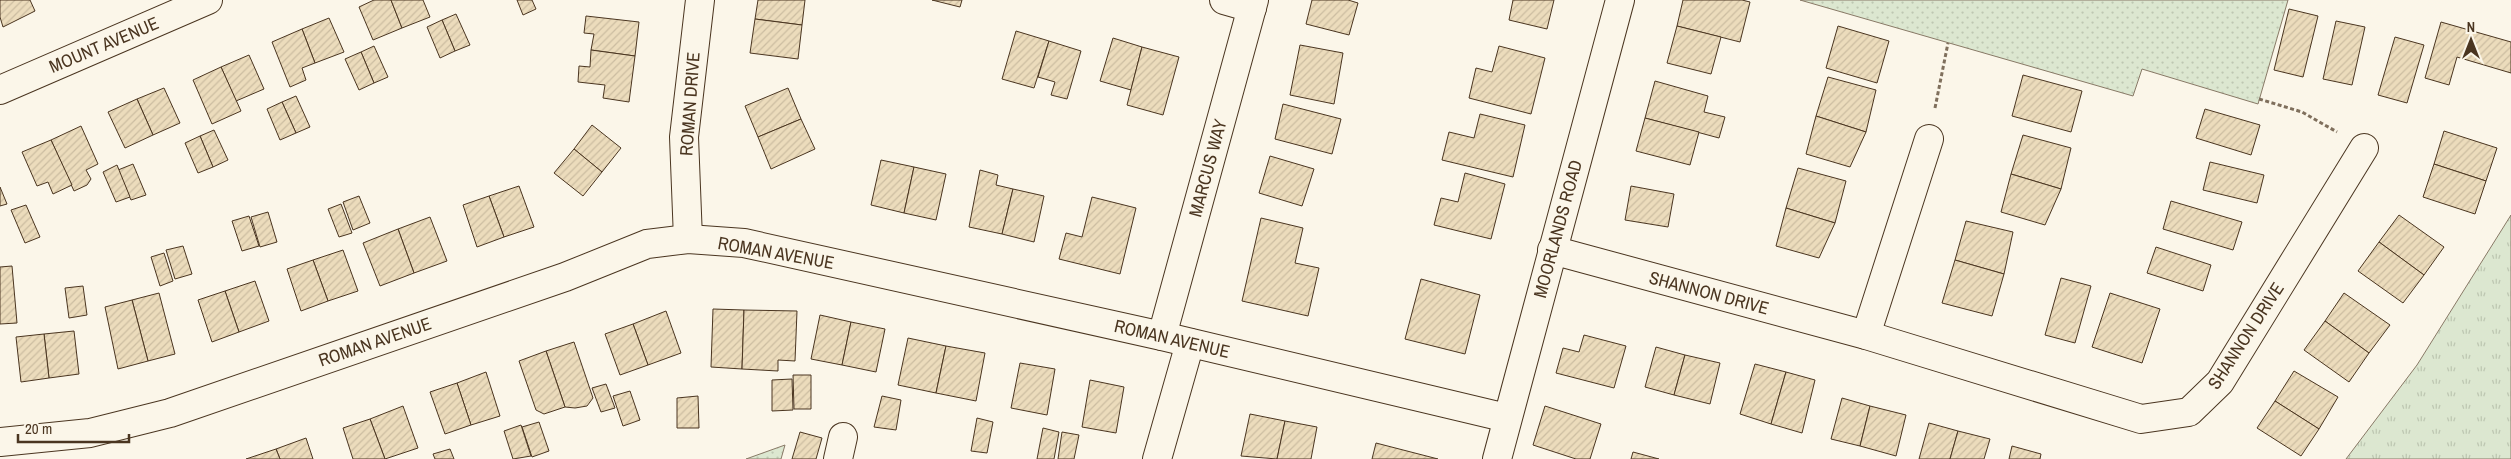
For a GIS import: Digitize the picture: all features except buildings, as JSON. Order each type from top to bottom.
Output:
[{"type":"street","name":"MOUNT AVENUE","points":[[0,90],[208,0]]},
{"type":"street","name":"ROMAN DRIVE","points":[[688,239],[684,137],[700,0]]},
{"type":"street","points":[[1224,0],[1253,4]]},
{"type":"street","name":"MOORLANDS ROAD","points":[[1497,459],[1620,0]]},
{"type":"street","name":"MARCUS WAY","points":[[1162,336],[1253,4]]},
{"type":"street","points":[[1866,336],[1929,139]]},
{"type":"street","name":"SHANNON DRIVE","points":[[1552,250],[1866,336],[2141,419],[2189,412],[2220,382],[2364,148]]},
{"type":"street","name":"ROMAN AVENUE","points":[[0,442],[90,433],[170,413],[565,277],[647,244],[688,239],[744,243],[1162,336],[1507,418]]},
{"type":"street","points":[[1157,459],[1190,343]]},
{"type":"path","points":[[1929,139],[1948,43]]},
{"type":"path","points":[[2259,100],[2302,112],[2364,148]]},
{"type":"green space","points":[[1800,0],[2288,0],[2258,104],[2142,69],[2133,96]]},
{"type":"green space","points":[[2511,215],[2511,459],[2346,459],[2417,365]]},
{"type":"green space","points":[[785,445],[781,459],[746,459]]}]
